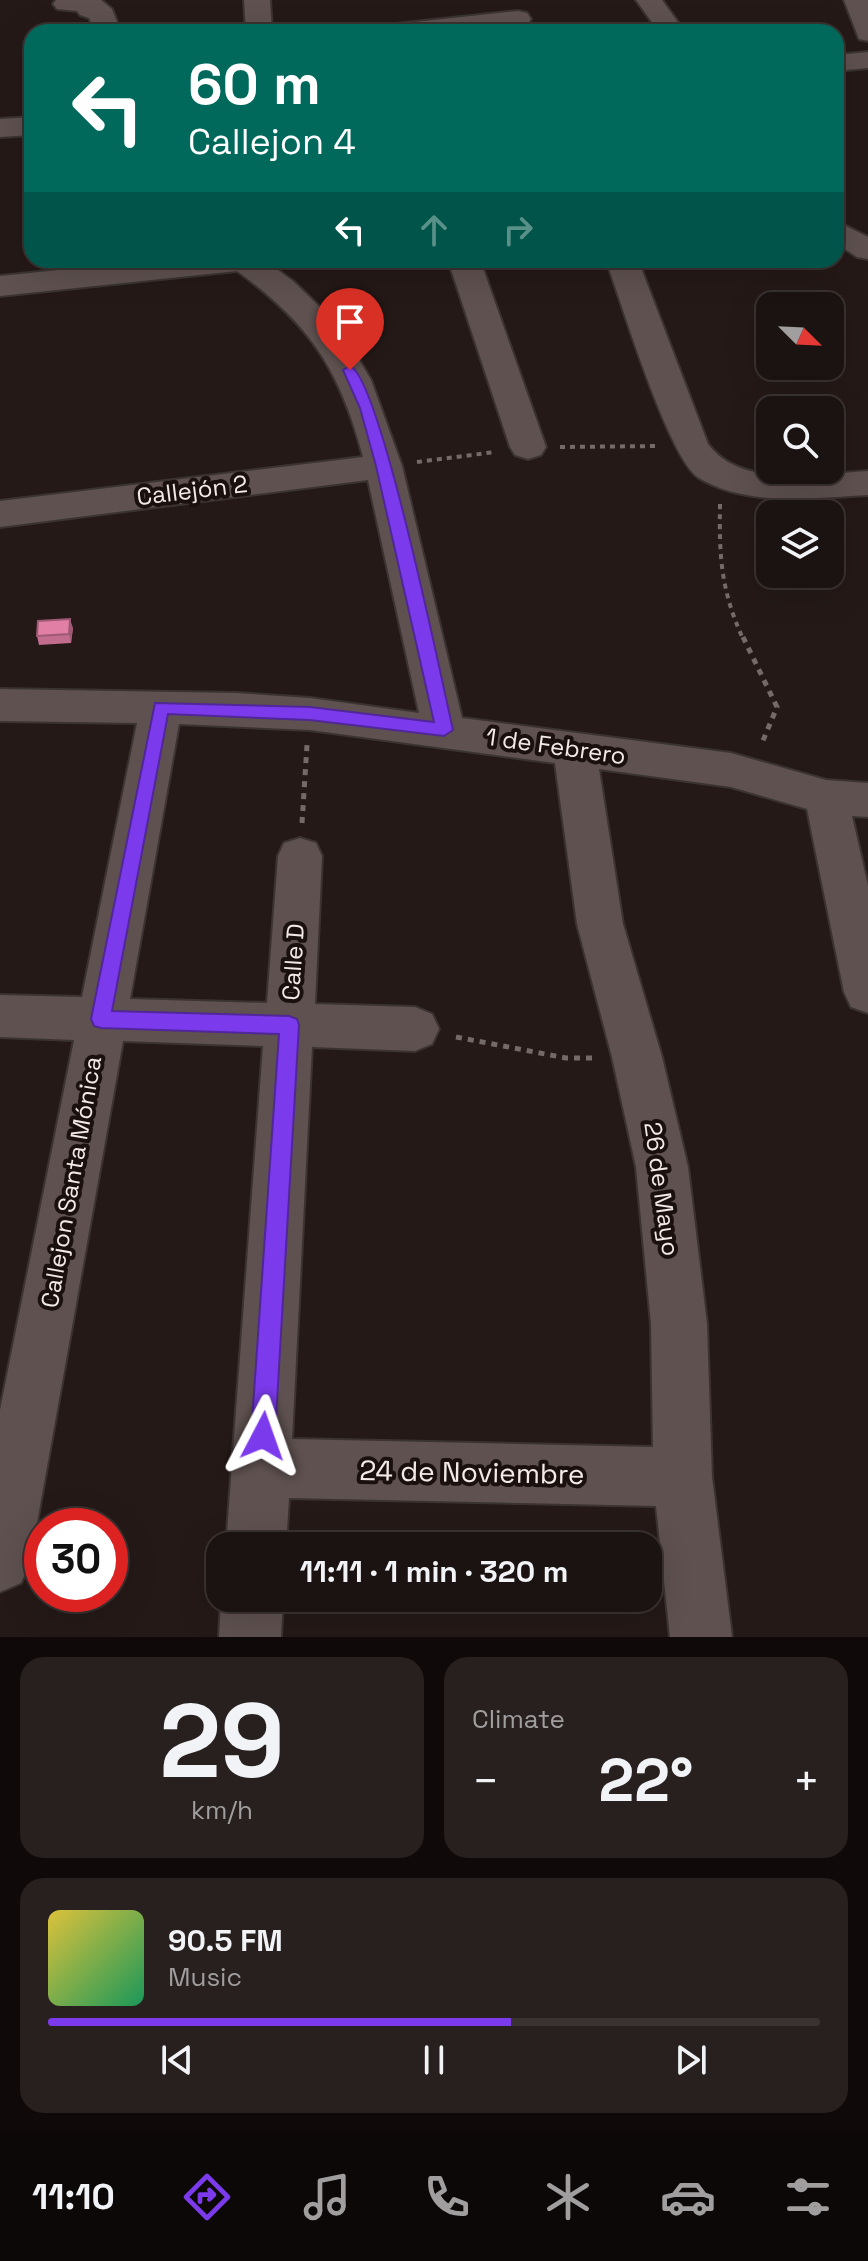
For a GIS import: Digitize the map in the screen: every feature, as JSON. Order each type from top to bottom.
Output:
[{"type":"street","points":[[257,0],[258,24]]},
{"type":"street","points":[[649,0],[666,24]]},
{"type":"street","points":[[857,0],[868,33]]},
{"type":"street","points":[[63,2],[96,24]]},
{"type":"street","points":[[461,24],[517,17]]},
{"type":"street","points":[[844,62],[868,60]]},
{"type":"street","points":[[0,128],[24,126]]},
{"type":"street","points":[[844,235],[868,250]]},
{"type":"street","points":[[0,286],[164,268]]},
{"type":"street","points":[[249,268],[293,296],[335,345],[363,397],[384,466],[444,730]]},
{"type":"street","points":[[467,268],[528,447]]},
{"type":"street","points":[[625,268],[700,457],[720,475],[760,483],[868,483]]},
{"type":"street","name":"Callejón 2","points":[[0,514],[384,466]]},
{"type":"street","name":"1 de Febrero","points":[[0,705],[161,707],[310,714],[731,770],[847,799]]},
{"type":"street","name":"Callejon Santa Mónica","points":[[0,1562],[161,707]]},
{"type":"street","name":"26 de Mayo","points":[[574,748],[600,924],[637,1057],[662,1167],[679,1324],[683,1477],[701,1637]]},
{"type":"street","points":[[847,799],[868,992]]},
{"type":"street","name":"Calle D","points":[[257,1532],[300,856]]},
{"type":"street","points":[[0,1016],[415,1029]]},
{"type":"street","name":"24 de Noviembre","points":[[261,1468],[683,1477]]},
{"type":"street","points":[[250,1637],[251,1612]]},
{"type":"path","points":[[384,466],[528,447],[700,457],[720,501],[720,567],[729,601],[751,660],[764,677],[777,707],[762,743],[731,770]]},
{"type":"path","points":[[300,856],[310,714]]},
{"type":"path","points":[[415,1029],[566,1058],[637,1057]]},
{"type":"building","points":[[70,619],[69,634],[37,636],[38,621]]},
{"type":"route","points":[[263,1436],[289,1025],[101,1019],[161,707],[310,714],[444,730],[384,466],[368,408],[350,370]]}]
